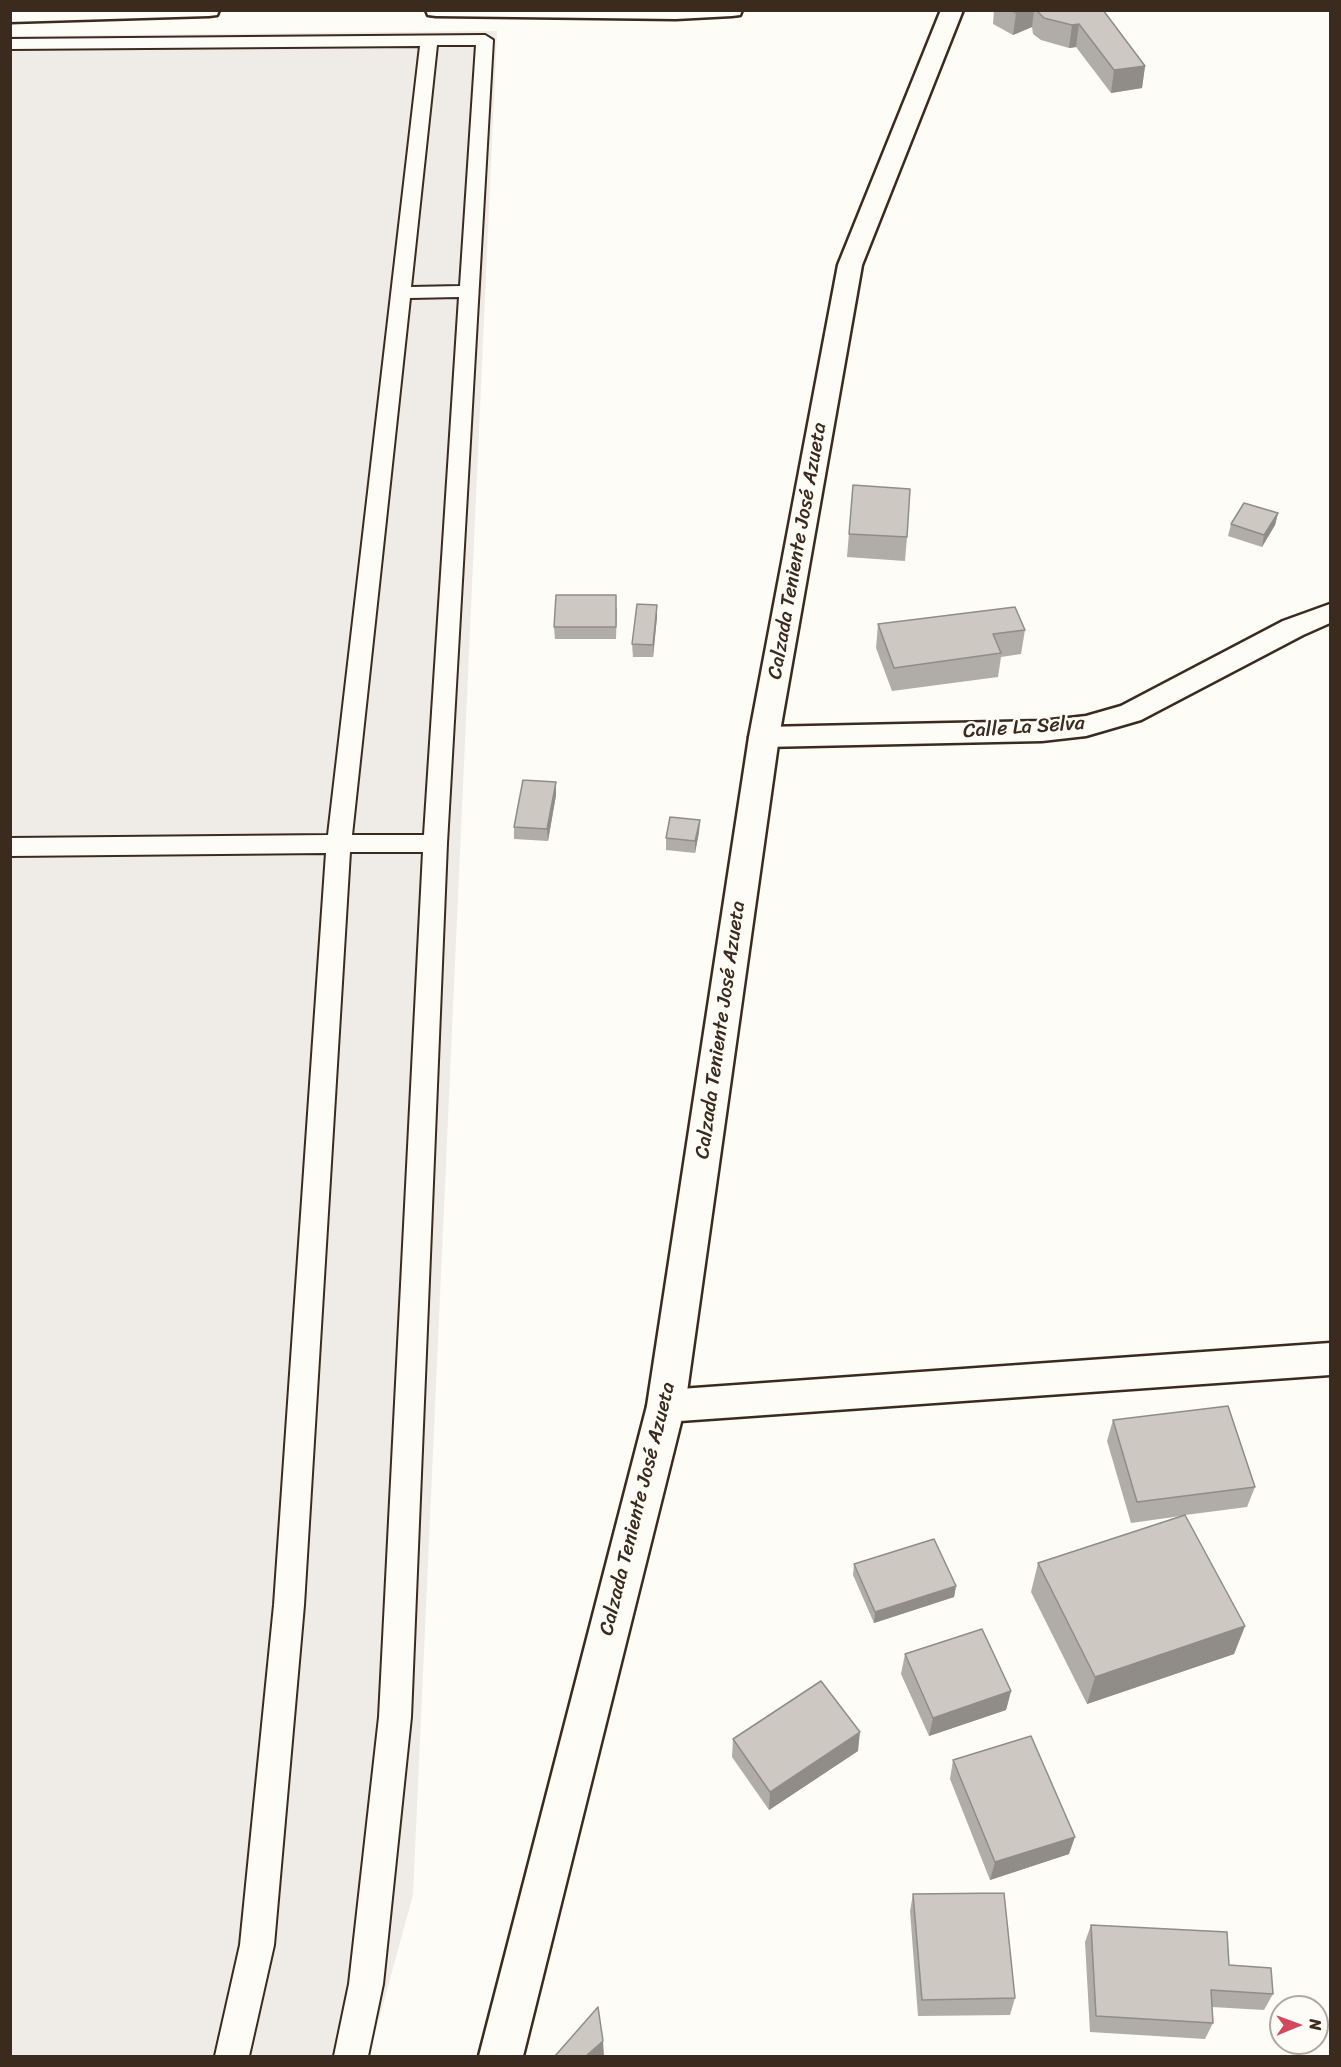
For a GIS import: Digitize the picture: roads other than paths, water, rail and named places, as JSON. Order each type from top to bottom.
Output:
[{"type":"main road","points":[[10,16],[209,10]]},
{"type":"main road","points":[[436,10],[676,13],[732,10]]},
{"type":"main road","name":"Calzada Teniente José Azueta","points":[[501,2056],[666,1406],[764,737],[850,265],[952,10]]},
{"type":"main road","name":"Calle La Selva","points":[[764,737],[1042,731],[1086,726],[1131,713],[1293,628],[1330,613]]},
{"type":"main road","points":[[666,1406],[1330,1359]]},
{"type":"lane","points":[[10,44],[485,39],[435,843],[395,1717],[366,1984],[351,2056]]},
{"type":"lane","points":[[232,2056],[257,1945],[289,1605],[339,844],[429,41]]},
{"type":"lane","points":[[400,294],[470,291]]},
{"type":"lane","points":[[10,847],[435,843]]}]
